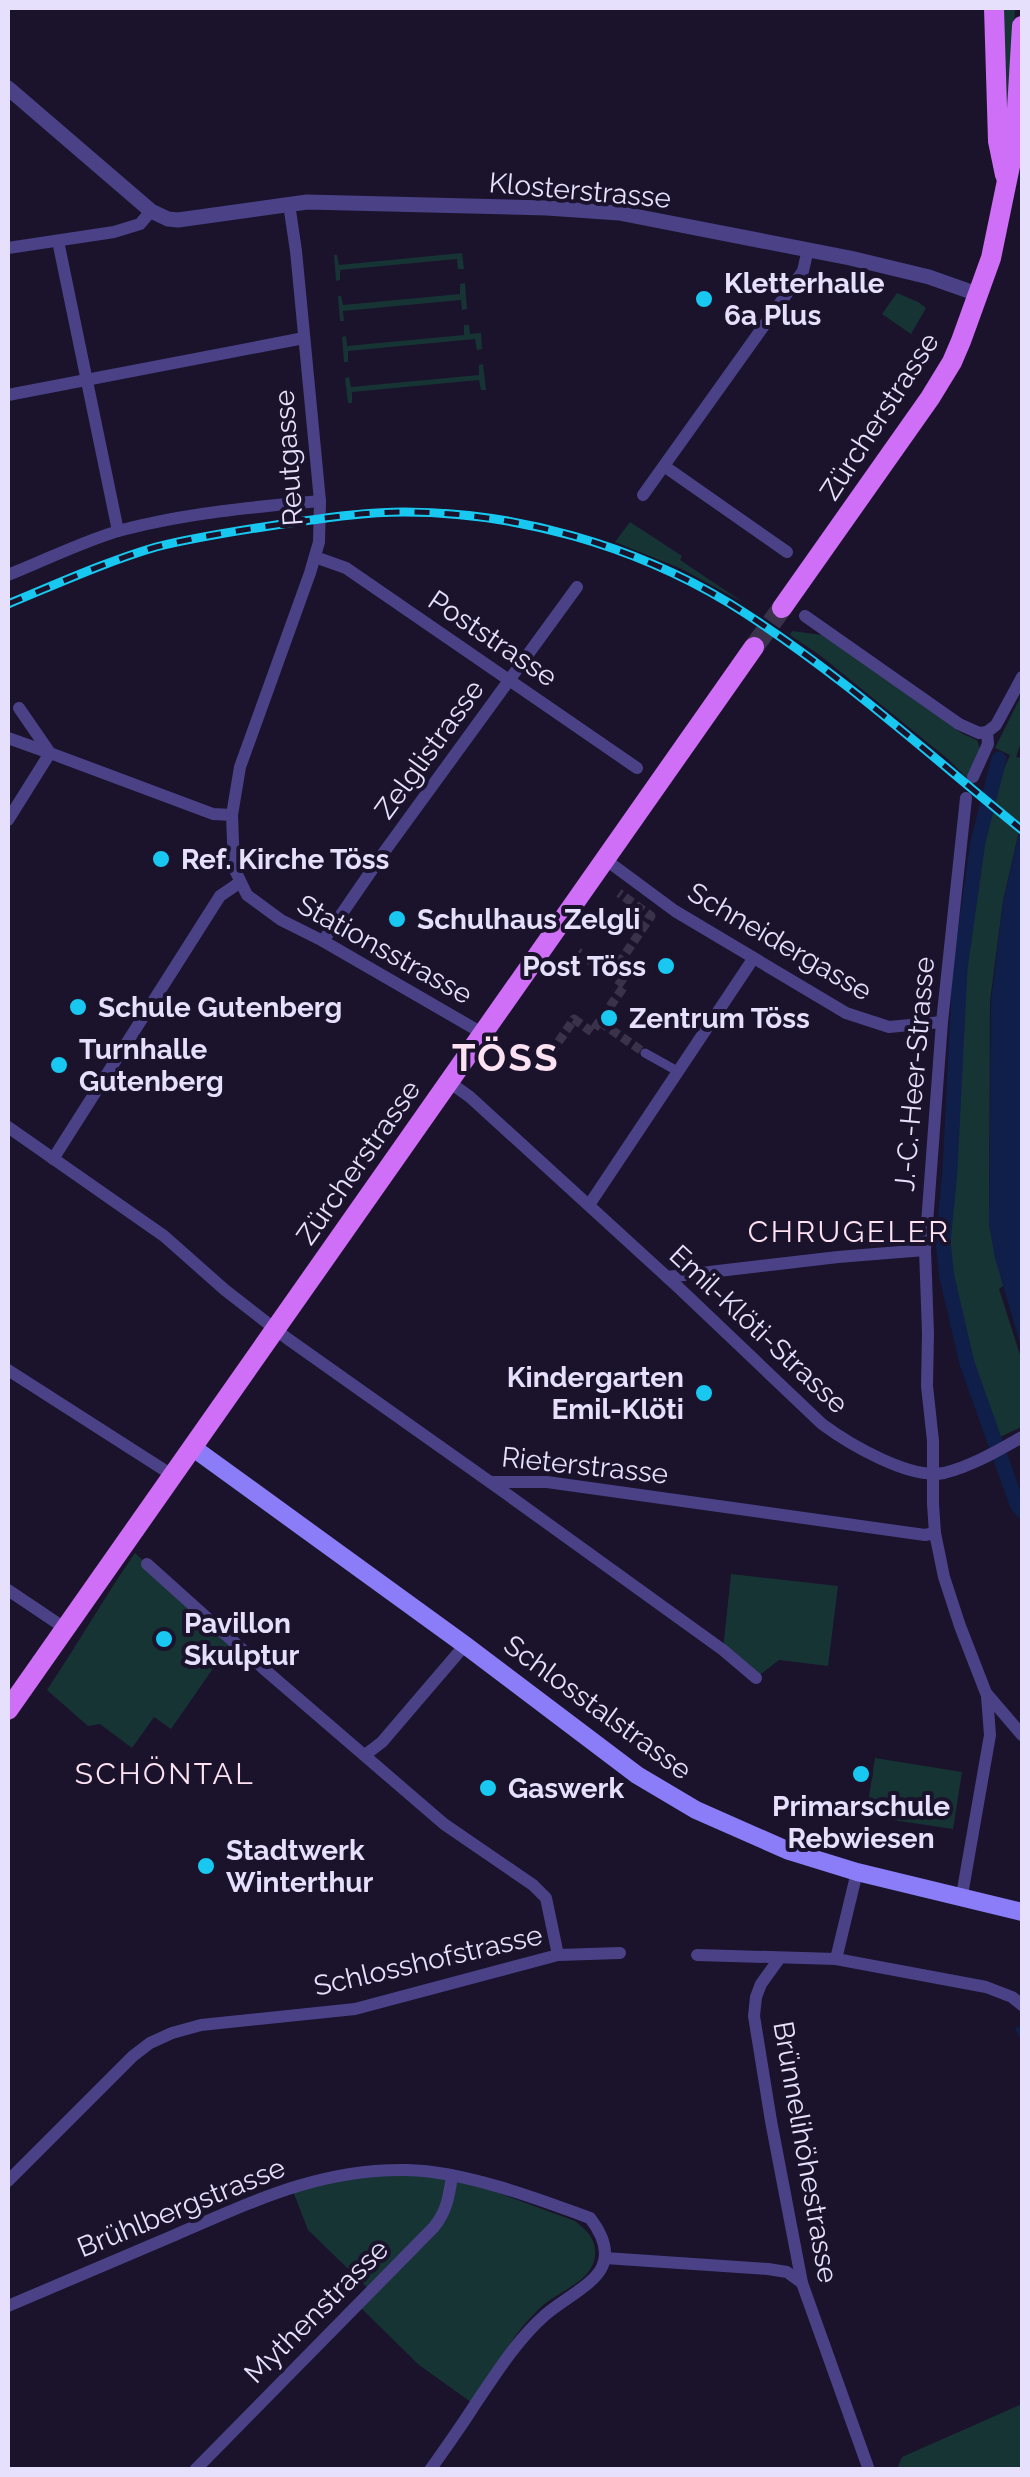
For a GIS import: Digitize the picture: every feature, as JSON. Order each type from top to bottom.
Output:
[{"type":"main road","name":"Zürcherstrasse","points":[[994,8],[998,140],[1014,184]]},
{"type":"main road","name":"Zürcherstrasse","points":[[782,608],[930,398],[952,362],[980,295],[1014,184],[1022,26]]},
{"type":"main road","name":"Zürcherstrasse","points":[[8,1710],[482,1033],[614,866],[754,647]]},
{"type":"main road","name":"Schlosstalstrasse","points":[[192,1447],[466,1645],[637,1775],[696,1810],[789,1851],[857,1872],[1022,1912]]},
{"type":"street","points":[[8,88],[151,210],[144,221],[114,232],[8,248]]},
{"type":"street","name":"Klosterstrasse","points":[[151,210],[168,218],[190,220],[307,202],[619,213],[808,249],[918,274],[980,295]]},
{"type":"street","name":"Reutgasse","points":[[232,815],[240,767],[319,542],[320,501],[289,204]]},
{"type":"street","points":[[58,241],[118,531]]},
{"type":"street","points":[[643,496],[803,271],[808,249]]},
{"type":"street","points":[[8,394],[304,338]]},
{"type":"street","points":[[664,466],[787,552]]},
{"type":"street","points":[[8,576],[118,531],[198,514],[320,501]]},
{"type":"street","name":"Poststrasse","points":[[315,557],[346,568],[637,768]]},
{"type":"street","name":"Zelglistrasse","points":[[323,941],[577,586]]},
{"type":"street","points":[[805,616],[958,724],[979,733],[996,726],[1022,677]]},
{"type":"street","points":[[19,708],[50,753]]},
{"type":"street","points":[[974,777],[988,744],[987,732]]},
{"type":"street","points":[[8,738],[214,814],[232,815],[232,853],[239,882],[220,896],[53,1159]]},
{"type":"street","points":[[9,816],[50,753]]},
{"type":"street","name":"J.-C.-Heer-Strasse","points":[[932,1474],[934,1441],[928,1386],[925,1250],[942,1022],[966,798]]},
{"type":"street","name":"Schneidergasse","points":[[614,866],[675,910],[846,1013],[888,1027],[942,1022]]},
{"type":"street","name":"Stationsstrasse","points":[[239,882],[247,896],[264,909],[482,1033]]},
{"type":"street","points":[[589,1205],[754,959]]},
{"type":"street","points":[[644,1053],[679,1072]]},
{"type":"street","name":"Emil-Klöti-Strasse","points":[[448,1082],[470,1097],[589,1205],[822,1424],[852,1446],[913,1471],[932,1474]]},
{"type":"street","name":"Rieterstrasse","points":[[8,1126],[164,1236],[274,1328],[490,1482],[547,1482],[935,1534]]},
{"type":"street","points":[[667,1277],[925,1250]]},
{"type":"street","points":[[8,1370],[172,1475]]},
{"type":"street","points":[[962,1895],[990,1735],[986,1693],[944,1577],[935,1534],[932,1474],[984,1458],[1022,1437]]},
{"type":"street","points":[[490,1482],[756,1678]]},
{"type":"street","points":[[147,1564],[444,1824],[533,1885],[546,1898],[558,1955]]},
{"type":"street","points":[[8,1590],[66,1629]]},
{"type":"street","points":[[364,1755],[382,1742],[466,1645]]},
{"type":"street","points":[[986,1693],[1022,1736]]},
{"type":"street","points":[[836,1960],[857,1872]]},
{"type":"street","name":"Schlosshofstrasse","points":[[8,2180],[133,2056],[172,2033],[201,2024],[355,2009],[558,1955],[620,1952]]},
{"type":"street","points":[[698,1956],[836,1960],[986,1987],[1022,2005]]},
{"type":"street","name":"Brünnelihöhestrasse","points":[[779,1959],[761,1984],[754,2016],[802,2284],[869,2470]]},
{"type":"street","name":"Brühlbergstrasse","points":[[8,2306],[290,2186],[371,2171],[409,2170],[452,2176],[590,2218],[598,2229],[605,2258]]},
{"type":"street","name":"Mythenstrasse","points":[[195,2470],[444,2216],[452,2176]]},
{"type":"street","points":[[430,2470],[530,2328],[588,2284],[600,2272],[605,2258],[768,2269],[787,2272],[802,2284]]},
{"type":"green space","points":[[1003,8],[1015,8],[1007,164]]},
{"type":"green space","points":[[462,253],[464,269],[458,269],[457,259],[340,270],[340,280],[336,281],[334,255],[339,265]]},
{"type":"green space","points":[[465,283],[467,309],[462,310],[461,300],[343,311],[344,321],[340,321],[338,296],[343,305],[460,294],[460,284]]},
{"type":"green space","points":[[897,293],[926,308],[911,334],[882,314]]},
{"type":"green space","points":[[464,325],[469,325],[470,334],[481,333],[482,349],[477,350],[475,339],[348,351],[348,362],[344,362],[342,337],[346,336],[347,346],[464,335]]},
{"type":"green space","points":[[483,364],[486,390],[481,390],[479,380],[352,392],[352,403],[348,403],[345,378],[349,377],[351,387],[479,375],[479,365]]},
{"type":"green space","points":[[630,522],[744,603],[682,569],[615,542]]},
{"type":"green space","points":[[792,631],[822,635],[977,740],[981,752],[967,778],[821,656],[790,635]]},
{"type":"green space","points":[[1022,694],[1022,740],[1016,757],[1022,755],[1022,818],[1003,901],[990,1001],[989,1224],[1003,1286],[999,1289],[1022,1361],[1022,1428],[1000,1437],[976,1370],[951,1276],[950,1225],[963,969],[987,809],[1010,755],[995,748]]},
{"type":"green space","points":[[135,1553],[232,1641],[171,1729],[154,1717],[132,1748],[100,1724],[88,1726],[47,1690]]},
{"type":"green space","points":[[731,1574],[838,1586],[828,1666],[779,1660],[756,1678],[723,1650]]},
{"type":"green space","points":[[875,1758],[962,1772],[953,1829],[866,1816]]},
{"type":"green space","points":[[371,2171],[452,2176],[575,2221],[594,2243],[591,2269],[530,2318],[475,2405],[419,2365],[357,2304],[370,2290],[308,2230],[291,2186]]},
{"type":"green space","points":[[1022,2404],[1022,2469],[897,2469],[902,2457]]},
{"type":"water","points":[[1022,820],[1022,1350],[989,1224],[991,1001],[1003,901]]},
{"type":"waterway","points":[[999,759],[978,842],[960,969],[943,1243],[967,1363],[1022,1511]]},
{"type":"waterway","points":[[1018,2029],[1022,2036]]},
{"type":"tunnel","points":[[754,647],[782,608]]},
{"type":"tunnel","points":[[611,975],[651,916],[619,893]]},
{"type":"tunnel","points":[[551,1053],[574,1019],[592,1032],[625,985],[578,952]]},
{"type":"tunnel","points":[[600,1022],[645,1053]]},
{"type":"railway","points":[[8,604],[156,547],[276,525],[404,512],[489,518],[531,526],[653,564],[729,603],[843,683],[1022,830]]},
{"type":"place","name":"Kletterhalle 6a Plus","points":[[704,299]]},
{"type":"place","name":"Ref. Kirche Töss","points":[[161,859]]},
{"type":"place","name":"Schulhaus Zelgli","points":[[397,919]]},
{"type":"place","name":"Post Töss","points":[[666,966]]},
{"type":"place","name":"Schule Gutenberg","points":[[78,1007]]},
{"type":"place","name":"Zentrum Töss","points":[[609,1018]]},
{"type":"place","name":"Turnhalle Gutenberg","points":[[59,1065]]},
{"type":"place","name":"Kindergarten Emil-Klöti","points":[[704,1393]]},
{"type":"place","name":"Pavillon Skulptur","points":[[164,1639]]},
{"type":"place","name":"Primarschule Rebwiesen","points":[[861,1774]]},
{"type":"place","name":"Gaswerk","points":[[488,1788]]},
{"type":"place","name":"Stadtwerk Winterthur","points":[[206,1866]]},
{"type":"district","name":"TÖSS","points":[[506,1058]]},
{"type":"district","name":"CHRUGELER","points":[[849,1232]]},
{"type":"district","name":"SCHÖNTAL","points":[[165,1774]]}]
